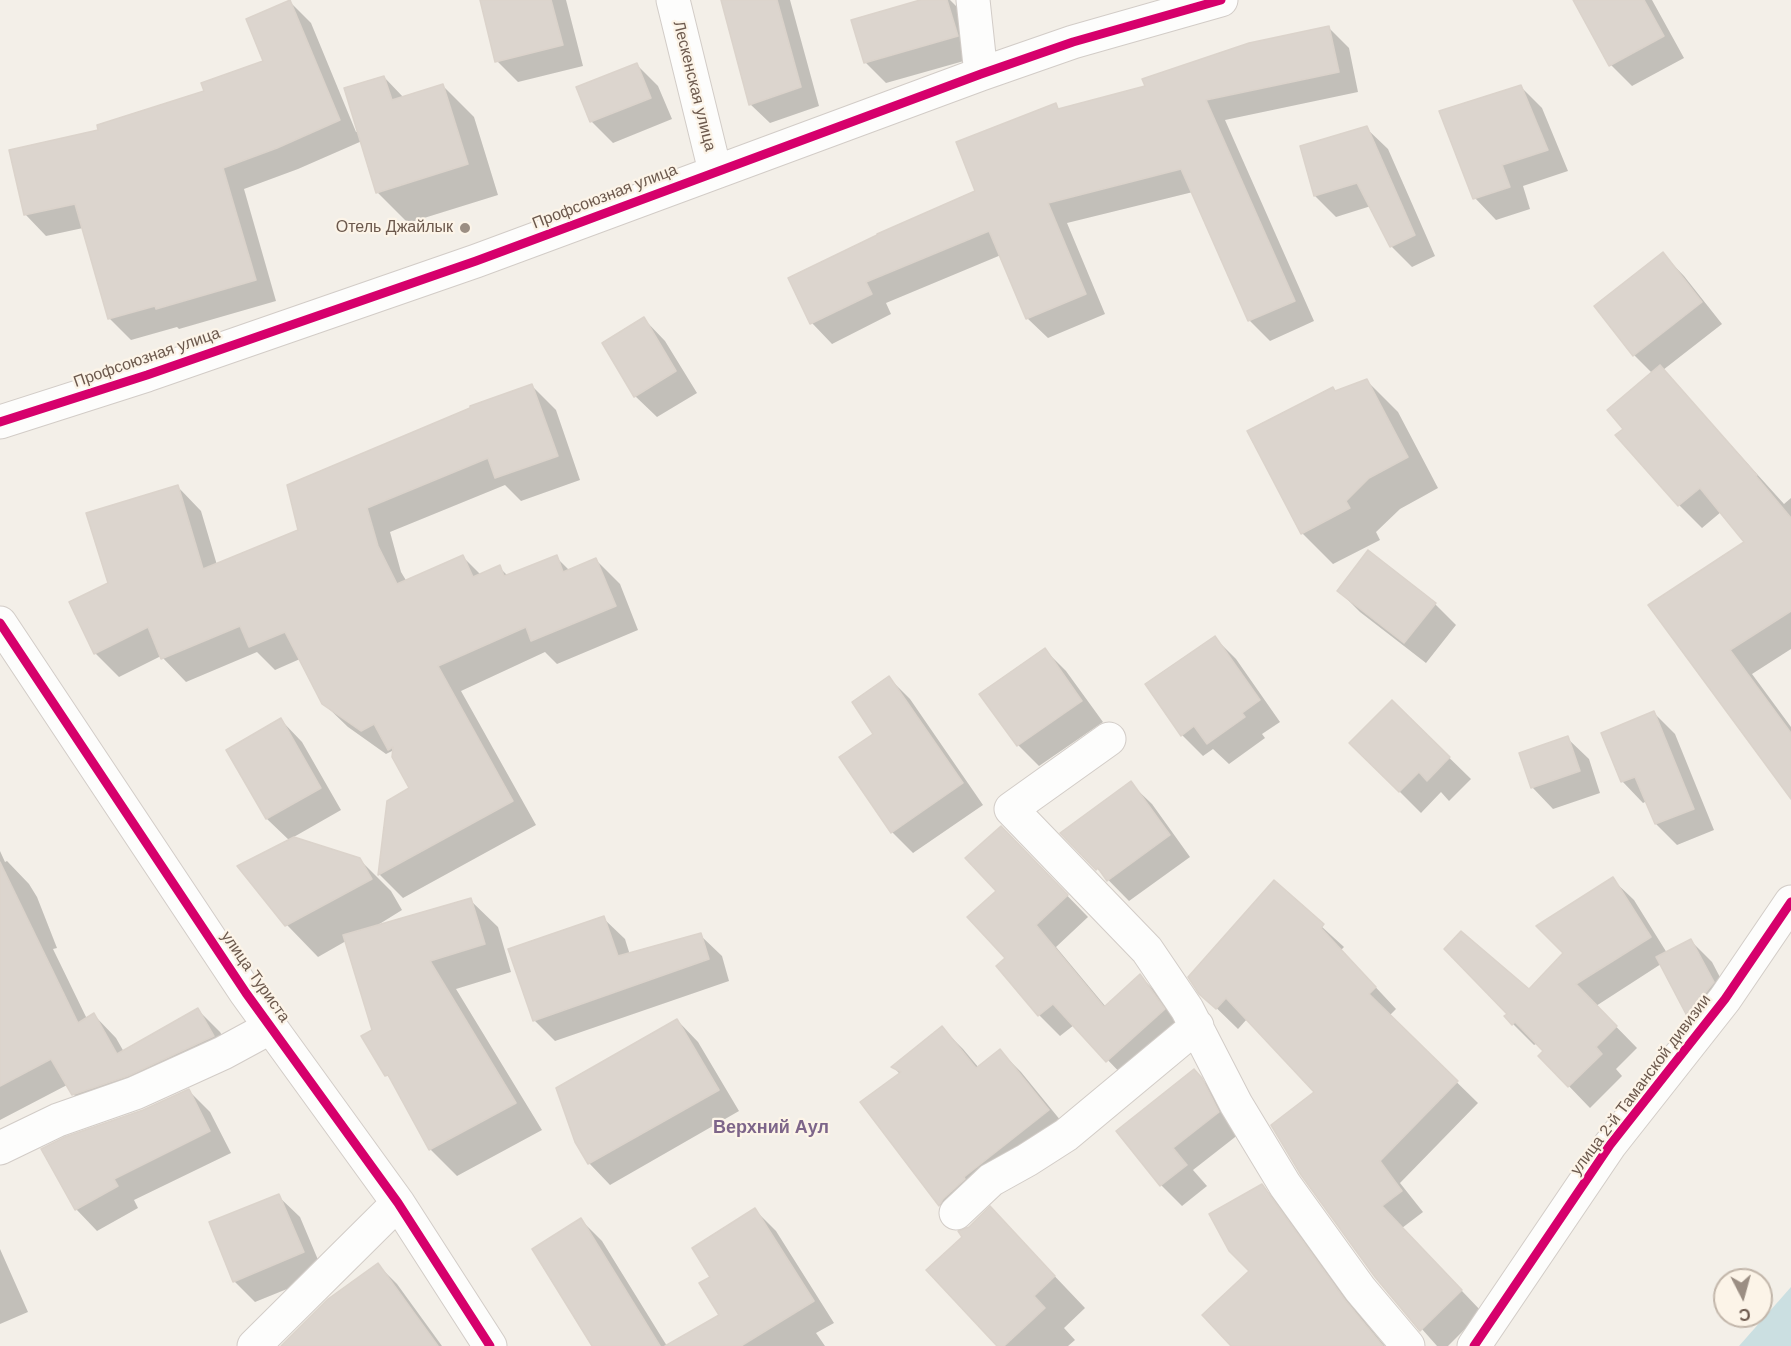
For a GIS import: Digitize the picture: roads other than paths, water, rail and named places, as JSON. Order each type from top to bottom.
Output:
[{"type":"street","name":"Лескенская улица","points":[[674,0],[715,171]]},
{"type":"street","points":[[973,0],[981,74]]},
{"type":"street","name":"Профсоюзная улица","points":[[0,422],[147,375],[476,261],[715,171],[1073,42],[1221,0]]},
{"type":"street","name":"улица Туриста","points":[[0,623],[271,1027],[398,1203],[490,1346]]},
{"type":"street","points":[[1109,739],[1011,809],[1147,950],[1197,1026],[1236,1104],[1285,1185],[1360,1289],[1408,1346]]},
{"type":"street","name":"улица 2-й Таманской дивизии","points":[[1474,1346],[1610,1145],[1725,999],[1791,902]]},
{"type":"street","points":[[956,1213],[991,1180],[1066,1135],[1197,1026]]},
{"type":"street","points":[[0,1148],[58,1120],[154,1084],[223,1053],[271,1027]]},
{"type":"street","points":[[254,1346],[398,1203]]},
{"type":"place","name":"Отель Джайлык","points":[[465,228]]},
{"type":"district","name":"Верхний Аул","points":[[771,1128]]}]
